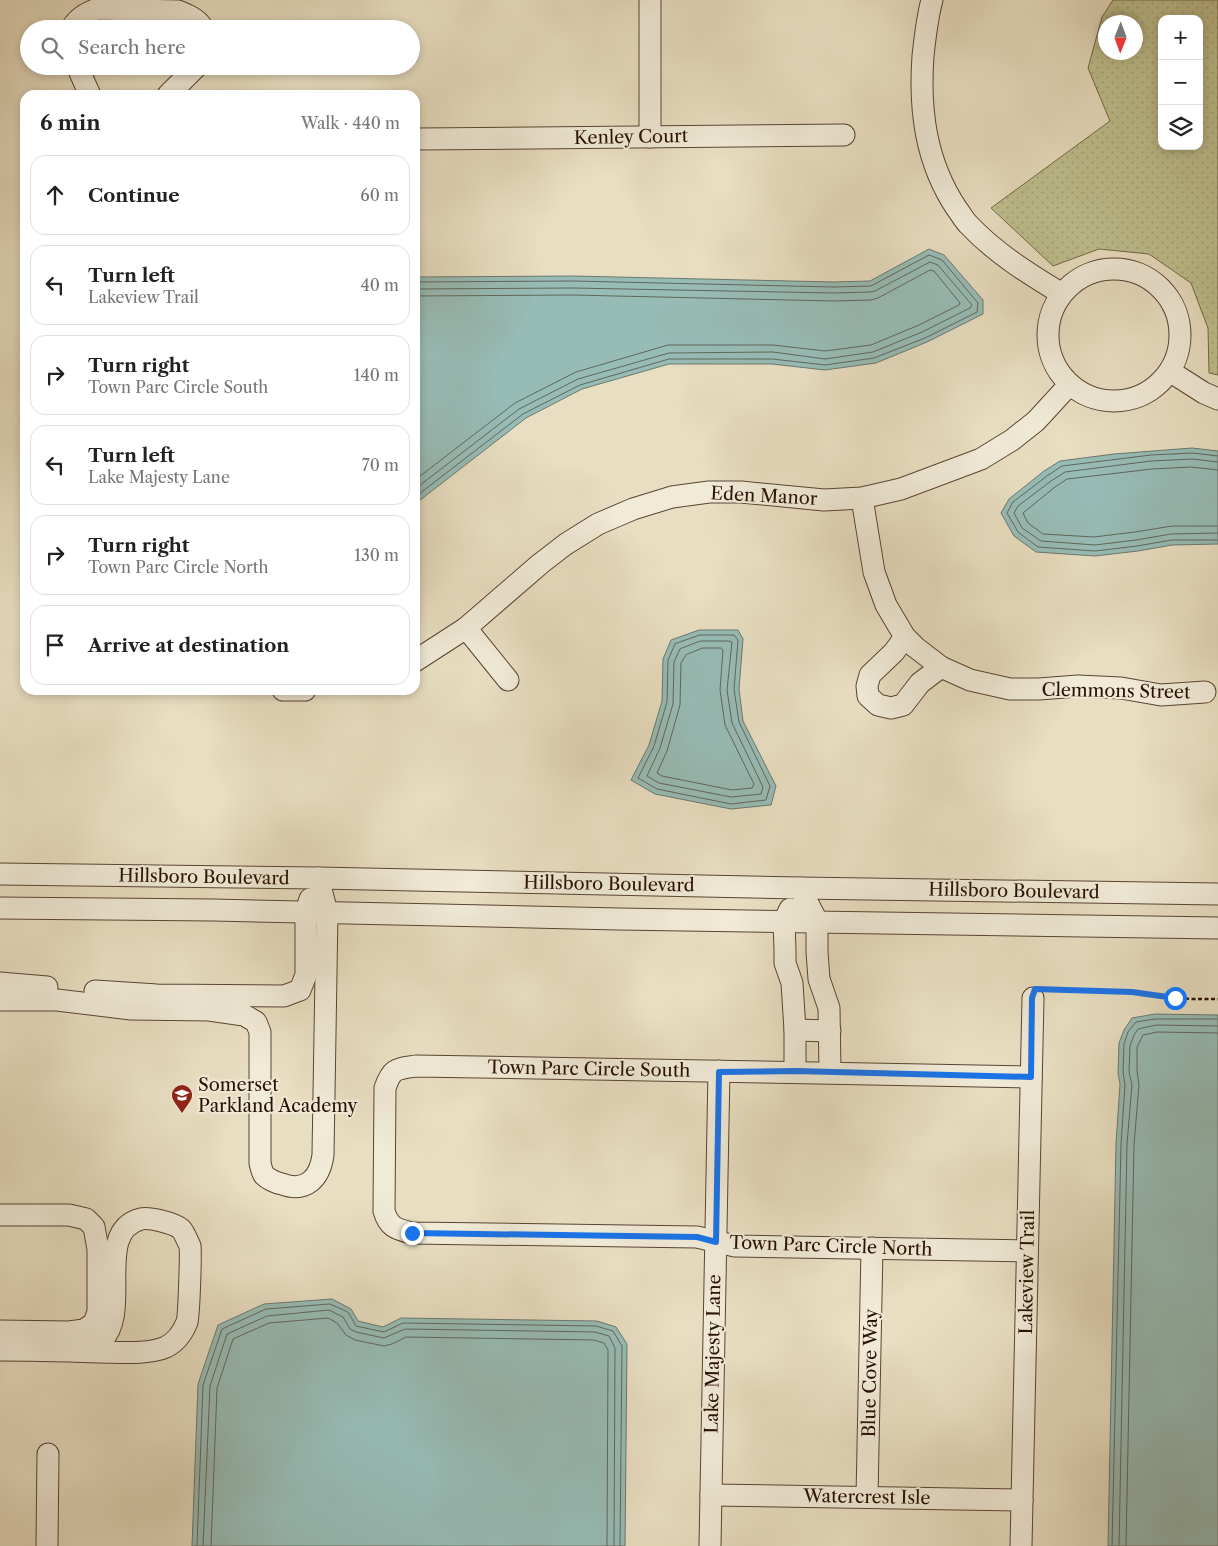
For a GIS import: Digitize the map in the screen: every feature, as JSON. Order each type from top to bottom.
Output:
[{"type":"street","points":[[650,0],[650,137]]},
{"type":"street","points":[[932,0],[924,45],[921,84],[924,124],[933,161],[947,194],[966,223],[990,246],[1030,275],[1062,294]]},
{"type":"street","points":[[77,20],[85,13],[97,9],[178,11],[196,20]]},
{"type":"street","points":[[81,75],[88,90]]},
{"type":"street","points":[[173,90],[188,75]]},
{"type":"street","name":"Kenley Court","points":[[420,139],[844,135]]},
{"type":"street","points":[[1106,270],[1124,270],[1154,282],[1174,306],[1180,324],[1181,340],[1171,372],[1143,395],[1114,401],[1097,400],[1069,385],[1054,362],[1048,338],[1050,318],[1062,294],[1073,283],[1089,274],[1106,270]]},
{"type":"street","points":[[1171,372],[1204,393],[1218,399]]},
{"type":"street","name":"Eden Manor","points":[[420,658],[466,628],[566,544],[598,524],[632,509],[672,497],[709,492],[741,492],[824,500],[862,498],[900,489],[981,459],[1012,440],[1036,420],[1069,385]]},
{"type":"street","name":"Clemmons Street","points":[[862,498],[874,572],[886,604],[905,637],[941,667],[970,680],[1010,689],[1121,688],[1161,695],[1205,692]]},
{"type":"street","points":[[466,628],[508,680]]},
{"type":"street","points":[[905,637],[894,652],[870,675],[867,686],[868,696],[878,705],[890,708],[903,705],[920,683],[941,667]]},
{"type":"street","name":"Hillsboro Boulevard","points":[[0,874],[1218,894]]},
{"type":"street","points":[[0,1000],[57,1000],[131,1009],[209,1010],[244,1016],[256,1022],[260,1032],[260,1164],[264,1175],[276,1182],[286,1186],[299,1187],[308,1184],[317,1175],[322,1166],[323,1155],[316,912],[318,878]]},
{"type":"street","points":[[795,1071],[792,983],[785,963],[784,921],[800,888]]},
{"type":"street","points":[[800,888],[817,921],[819,979],[830,1008],[830,1072]]},
{"type":"street","name":"Hillsboro Boulevard","points":[[0,908],[1218,928]]},
{"type":"street","points":[[0,984],[157,995],[284,996],[300,990],[306,975],[316,912]]},
{"type":"street","points":[[256,1022],[284,996]]},
{"type":"street","name":"Lakeview Trail","points":[[1022,1546],[1032,998]]},
{"type":"street","points":[[795,1030],[830,1031]]},
{"type":"street","name":"Town Parc Circle South","points":[[396,1229],[387,1221],[384,1211],[385,1088],[389,1076],[398,1069],[416,1066],[719,1072],[795,1071],[1031,1077]]},
{"type":"street","name":"Lake Majesty Lane","points":[[710,1546],[719,1072]]},
{"type":"street","points":[[0,1215],[69,1215],[86,1219],[94,1227],[98,1249],[98,1312],[94,1323],[84,1330],[70,1332],[0,1331]]},
{"type":"street","points":[[0,1350],[125,1352],[156,1350],[168,1346],[181,1336],[188,1320],[190,1246],[181,1230],[168,1222],[143,1218],[131,1223],[121,1235],[116,1247],[114,1315],[109,1330],[102,1341],[74,1351]]},
{"type":"street","name":"Town Parc Circle North","points":[[396,1229],[412,1233],[697,1237],[734,1246],[1027,1251]]},
{"type":"street","name":"Blue Cove Way","points":[[867,1498],[872,1248]]},
{"type":"street","points":[[47,1546],[48,1454]]},
{"type":"street","name":"Watercrest Isle","points":[[711,1494],[1022,1500]]},
{"type":"path","points":[[1032,998],[1035,989],[1132,992],[1183,999],[1218,999]]},
{"type":"green space","points":[[1113,0],[1218,0],[1218,375],[1209,373],[1208,328],[1191,283],[1149,254],[1099,249],[1053,266],[991,208],[1110,121],[1088,68],[1098,32],[1098,60],[1143,60],[1143,15],[1103,15]]},
{"type":"water","points":[[929,249],[944,255],[983,300],[983,314],[927,342],[876,363],[825,370],[772,364],[669,364],[582,389],[526,418],[420,500],[420,277],[573,276],[833,282],[870,281]]},
{"type":"water","points":[[1192,448],[1218,451],[1218,544],[1172,545],[1095,556],[1036,552],[1014,536],[1001,513],[1009,499],[1044,471],[1060,461],[1114,454]]},
{"type":"water","points":[[699,630],[738,630],[743,639],[739,689],[743,721],[776,786],[771,805],[731,809],[655,794],[631,780],[649,745],[662,701],[663,659],[671,640]]},
{"type":"water","points":[[1155,1014],[1218,1015],[1218,1546],[1108,1546],[1116,1144],[1120,1084],[1118,1073],[1119,1043],[1124,1030],[1132,1018]]},
{"type":"water","points":[[332,1299],[351,1309],[358,1321],[383,1327],[401,1318],[597,1321],[616,1327],[627,1344],[625,1546],[192,1546],[198,1384],[218,1325],[264,1304]]},
{"type":"place","name":"Somerset Parkland Academy","points":[[182,1114]]},
{"type":"route","points":[[412,1233],[697,1237],[716,1242],[719,1072],[795,1071],[1031,1077],[1032,998],[1035,989],[1132,992],[1175,998]]}]
